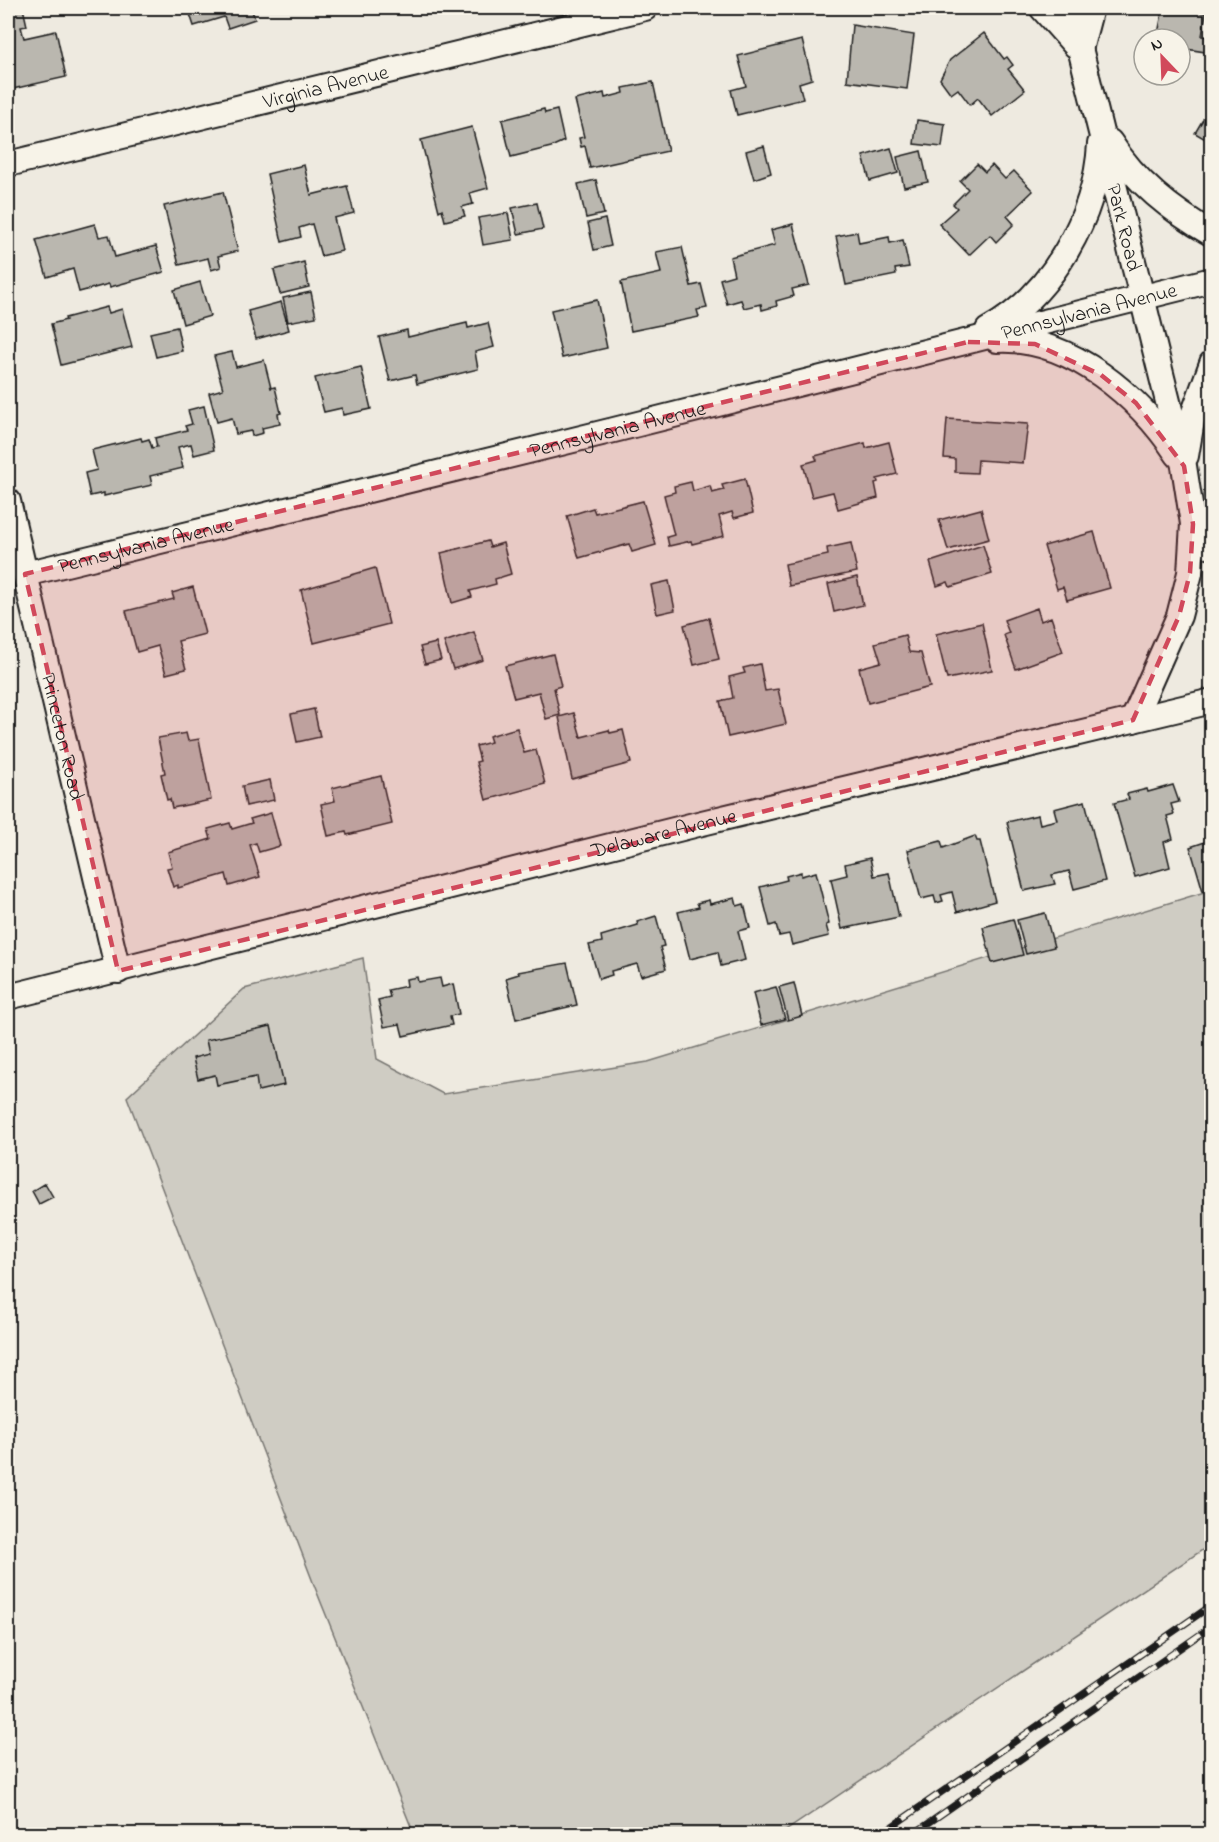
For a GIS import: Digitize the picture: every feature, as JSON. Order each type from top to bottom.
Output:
[{"type":"street","name":"Virginia Avenue","points":[[8,164],[645,8]]},
{"type":"street","points":[[1042,8],[1080,51]]},
{"type":"street","name":"Park Road","points":[[1070,8],[1144,297],[1184,466],[1193,524],[1190,573],[1179,616],[1133,720]]},
{"type":"street","points":[[1080,51],[1091,8]]},
{"type":"street","points":[[1100,128],[1119,158],[1149,192],[1177,214],[1212,234]]},
{"type":"street","points":[[968,342],[1006,320],[1023,306],[1048,279],[1075,234],[1090,198],[1099,159],[1100,128]]},
{"type":"street","name":"Pennsylvania Avenue","points":[[24,574],[1212,280]]},
{"type":"street","points":[[968,342],[1007,339],[1035,344],[1070,357],[1101,375],[1136,403],[1165,436],[1184,466]]},
{"type":"street","points":[[1184,466],[1193,415],[1212,363]]},
{"type":"street","name":"Princeton Road","points":[[8,501],[118,971]]},
{"type":"street","points":[[1193,524],[1212,547]]},
{"type":"street","name":"Delaware Avenue","points":[[8,997],[702,823],[1212,701]]},
{"type":"highlighted area","points":[[968,342],[1035,344],[1101,375],[1136,403],[1184,466],[1193,524],[1190,573],[1179,616],[1133,720],[118,971],[25,574]]},
{"type":"shaded area","points":[[1211,890],[1211,1544],[781,1834],[414,1834],[316,1590],[127,1097],[244,989],[363,958],[377,1059],[443,1094],[648,1062]]},
{"type":"building","points":[[8,8],[23,8],[27,26],[21,27],[24,38],[56,31],[66,77],[8,90]]},
{"type":"building","points":[[188,8],[251,8],[255,19],[228,28],[224,17],[194,26]]},
{"type":"building","points":[[1163,8],[1206,13],[1202,36],[1212,37],[1212,53],[1192,50],[1192,27],[1159,27]]},
{"type":"building","points":[[852,25],[914,35],[907,89],[847,81]]},
{"type":"building","points":[[984,33],[1004,59],[1007,57],[1013,65],[1008,69],[1025,90],[992,116],[978,98],[970,105],[958,89],[951,94],[940,79],[950,60]]},
{"type":"building","points":[[802,40],[812,79],[799,83],[803,99],[737,115],[731,90],[746,86],[738,56]]},
{"type":"building","points":[[653,82],[668,151],[590,168],[585,146],[581,147],[579,138],[584,137],[575,100],[604,93],[605,98],[624,93],[623,88]]},
{"type":"building","points":[[1212,104],[1212,151],[1206,148],[1209,141],[1195,133]]},
{"type":"building","points":[[544,109],[545,113],[557,110],[564,141],[551,147],[511,157],[502,120]]},
{"type":"building","points":[[917,120],[945,124],[942,147],[914,144]]},
{"type":"building","points":[[472,127],[488,188],[470,193],[473,204],[462,207],[465,216],[445,221],[442,209],[439,211],[421,140]]},
{"type":"building","points":[[764,146],[771,173],[754,179],[746,151]]},
{"type":"building","points":[[891,148],[898,173],[870,181],[863,156]]},
{"type":"building","points":[[921,151],[928,182],[904,187],[897,157]]},
{"type":"building","points":[[977,164],[985,172],[992,165],[1005,179],[1014,171],[1033,191],[1007,216],[1014,224],[996,242],[990,235],[969,255],[939,224],[957,208],[953,204],[968,189],[960,181]]},
{"type":"building","points":[[304,165],[311,195],[347,186],[354,213],[334,218],[342,251],[321,256],[312,224],[299,228],[301,237],[282,242],[267,174]]},
{"type":"building","points":[[596,180],[604,214],[586,218],[578,184]]},
{"type":"building","points":[[223,192],[238,251],[218,256],[221,267],[211,270],[208,258],[179,265],[164,206]]},
{"type":"building","points":[[537,203],[543,229],[518,234],[512,208]]},
{"type":"building","points":[[508,213],[513,240],[483,245],[478,218]]},
{"type":"building","points":[[605,219],[611,246],[594,250],[588,223]]},
{"type":"building","points":[[95,224],[99,237],[109,235],[115,257],[156,246],[164,272],[110,287],[109,284],[79,292],[73,269],[47,277],[36,240]]},
{"type":"building","points":[[793,224],[809,285],[792,289],[794,296],[776,301],[777,306],[762,310],[761,304],[744,308],[741,300],[727,304],[720,279],[734,275],[730,257],[775,245],[771,230]]},
{"type":"building","points":[[857,232],[859,243],[889,237],[890,243],[903,240],[909,267],[895,269],[896,275],[846,285],[836,236]]},
{"type":"building","points":[[682,247],[691,286],[701,284],[707,308],[697,310],[699,317],[631,331],[621,282],[661,273],[656,252]]},
{"type":"building","points":[[304,262],[309,287],[280,294],[274,270]]},
{"type":"building","points":[[200,282],[210,316],[183,324],[174,290]]},
{"type":"building","points":[[311,292],[316,317],[288,322],[283,298]]},
{"type":"building","points":[[597,300],[607,348],[562,358],[551,310]]},
{"type":"building","points":[[281,302],[289,330],[256,339],[248,311]]},
{"type":"building","points":[[107,307],[109,313],[122,309],[132,347],[61,365],[51,324]]},
{"type":"building","points":[[467,323],[468,328],[488,323],[494,347],[475,352],[478,369],[417,384],[415,375],[390,381],[379,337],[407,330],[408,337]]},
{"type":"building","points":[[177,327],[182,351],[156,357],[150,333]]},
{"type":"building","points":[[232,352],[236,367],[264,360],[271,388],[275,387],[281,413],[278,414],[280,424],[262,428],[263,433],[252,436],[251,431],[236,434],[232,418],[217,422],[209,393],[223,389],[214,356]]},
{"type":"building","points":[[361,367],[371,409],[343,415],[342,408],[324,412],[315,378]]},
{"type":"building","points":[[204,406],[214,450],[194,455],[191,444],[178,447],[183,468],[150,476],[152,485],[104,496],[104,493],[90,496],[85,473],[97,470],[92,450],[141,438],[142,441],[149,439],[152,448],[157,447],[155,438],[187,430],[185,426],[192,424],[188,410]]},
{"type":"building","points":[[947,419],[1028,424],[1023,463],[978,460],[977,473],[955,472],[955,459],[944,458]]},
{"type":"building","points":[[889,442],[897,474],[877,479],[878,482],[875,483],[878,498],[838,509],[833,492],[812,497],[803,464],[817,460],[815,456],[865,443],[866,448]]},
{"type":"building","points":[[745,479],[753,513],[734,518],[732,512],[719,516],[724,536],[692,544],[691,541],[669,546],[667,537],[674,535],[664,495],[675,492],[674,486],[691,482],[693,491],[710,486],[712,493],[724,490],[722,485]]},
{"type":"building","points":[[643,501],[656,545],[632,552],[629,544],[579,558],[567,516],[593,508],[595,513]]},
{"type":"building","points":[[981,509],[989,539],[948,550],[939,520]]},
{"type":"building","points":[[1094,532],[1110,588],[1067,600],[1063,587],[1057,589],[1044,546]]},
{"type":"building","points":[[488,541],[490,547],[503,543],[511,574],[495,579],[496,584],[470,591],[472,597],[452,603],[441,553]]},
{"type":"building","points":[[851,543],[857,572],[789,586],[785,564],[828,555],[827,548]]},
{"type":"building","points":[[983,545],[992,574],[950,587],[948,582],[937,586],[930,562]]},
{"type":"building","points":[[375,568],[389,624],[314,643],[301,590]]},
{"type":"building","points":[[857,577],[863,605],[834,612],[828,584]]},
{"type":"building","points":[[669,581],[675,610],[657,614],[651,585]]},
{"type":"building","points":[[193,587],[205,634],[178,641],[186,669],[166,674],[158,646],[137,652],[126,611],[174,599],[172,593]]},
{"type":"building","points":[[1037,608],[1041,621],[1051,617],[1063,652],[1016,669],[1004,635],[1009,633],[1004,620]]},
{"type":"building","points":[[709,618],[719,659],[694,665],[684,625]]},
{"type":"building","points":[[982,623],[992,670],[947,679],[936,634]]},
{"type":"building","points":[[474,632],[483,660],[453,669],[444,642]]},
{"type":"building","points":[[905,635],[909,652],[921,653],[930,687],[868,703],[859,668],[881,662],[875,643]]},
{"type":"building","points":[[436,643],[441,660],[425,664],[420,647]]},
{"type":"building","points":[[553,654],[561,686],[554,688],[560,715],[546,719],[539,692],[514,698],[505,666]]},
{"type":"building","points":[[760,664],[765,691],[778,689],[786,724],[728,737],[720,701],[733,698],[729,677],[745,673],[743,668]]},
{"type":"building","points":[[314,709],[320,737],[297,742],[291,714]]},
{"type":"building","points":[[574,713],[581,737],[609,730],[610,733],[623,730],[631,763],[572,779],[559,717]]},
{"type":"building","points":[[517,728],[524,753],[536,750],[545,784],[486,800],[476,762],[480,761],[476,746],[491,742],[489,736]]},
{"type":"building","points":[[186,733],[188,741],[199,739],[211,800],[172,808],[170,799],[167,800],[161,774],[165,773],[158,738]]},
{"type":"building","points":[[381,776],[392,824],[347,835],[346,832],[328,836],[321,804],[335,801],[332,788]]},
{"type":"building","points":[[270,780],[274,800],[246,806],[242,786]]},
{"type":"building","points":[[1173,785],[1179,802],[1171,804],[1174,814],[1167,816],[1173,839],[1164,842],[1170,867],[1135,877],[1114,803],[1129,799],[1127,794],[1147,789],[1148,792]]},
{"type":"building","points":[[1085,801],[1105,881],[1074,889],[1069,871],[1052,875],[1055,884],[1024,891],[1007,822],[1038,815],[1040,824],[1057,820],[1054,809]]},
{"type":"building","points":[[271,813],[280,846],[259,852],[256,843],[250,845],[260,877],[229,886],[226,874],[178,888],[178,885],[173,887],[167,868],[172,867],[168,852],[211,839],[208,829],[230,823],[232,829],[252,823],[250,819]]},
{"type":"building","points":[[975,836],[977,841],[980,841],[995,901],[957,912],[952,892],[941,895],[943,901],[936,903],[934,896],[921,899],[908,850],[941,841],[943,848]]},
{"type":"building","points":[[1208,841],[1212,852],[1212,889],[1203,891],[1190,847]]},
{"type":"building","points":[[870,858],[874,876],[889,873],[899,917],[842,929],[831,879],[847,875],[845,864]]},
{"type":"building","points":[[801,872],[801,876],[816,872],[829,924],[826,925],[829,936],[792,945],[789,934],[779,936],[776,924],[770,926],[760,887],[787,880],[786,876]]},
{"type":"building","points":[[735,898],[737,906],[744,904],[750,928],[738,931],[745,960],[721,966],[718,952],[690,959],[678,912],[699,907],[697,903],[709,900],[710,904]]},
{"type":"building","points":[[1045,913],[1054,947],[1026,954],[1017,920]]},
{"type":"building","points":[[656,916],[664,946],[660,947],[666,969],[641,976],[637,964],[611,971],[612,975],[599,979],[589,945],[602,942],[601,936],[638,925],[637,922]]},
{"type":"building","points":[[1013,919],[1023,955],[992,963],[983,927]]},
{"type":"building","points":[[567,963],[577,1005],[516,1019],[506,978],[519,974],[518,972]]},
{"type":"building","points":[[417,977],[418,982],[440,978],[442,987],[453,984],[459,1014],[450,1016],[452,1025],[403,1036],[400,1024],[384,1027],[378,1000],[390,997],[388,990],[407,986],[406,979]]},
{"type":"building","points":[[794,983],[802,1016],[788,1020],[779,987]]},
{"type":"building","points":[[776,987],[785,1019],[761,1025],[753,993]]},
{"type":"building","points":[[271,1026],[284,1085],[258,1091],[256,1077],[217,1085],[215,1075],[198,1079],[193,1058],[209,1054],[206,1040]]},
{"type":"building","points":[[45,1183],[53,1197],[39,1204],[32,1191]]},
{"type":"railway","points":[[881,1834],[1212,1605]]},
{"type":"railway","points":[[913,1834],[1212,1626]]}]
